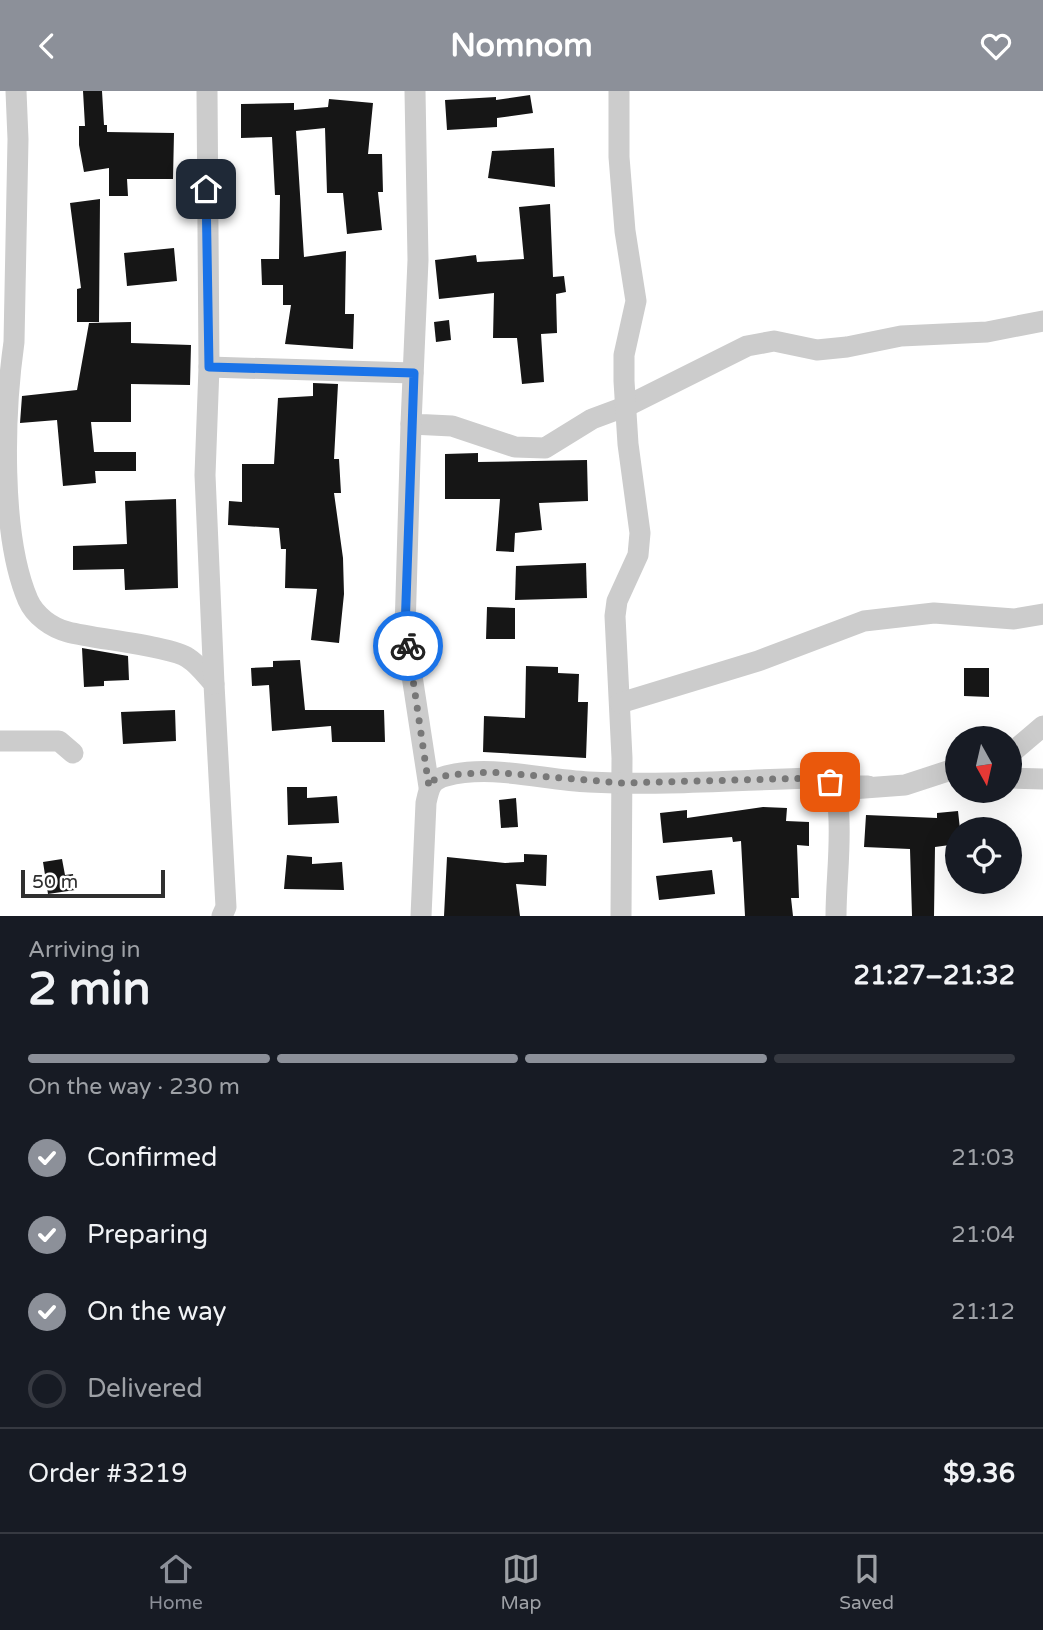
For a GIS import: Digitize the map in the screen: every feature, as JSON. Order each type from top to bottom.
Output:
[{"type":"street","points":[[16,91],[14,342],[10,373],[8,529],[28,602],[44,622],[65,632],[185,656],[214,684]]},
{"type":"street","points":[[207,91],[209,367],[205,486],[226,908],[222,916]]},
{"type":"street","points":[[415,91],[418,260],[405,630],[429,787],[421,916]]},
{"type":"street","points":[[619,91],[619,157],[625,231],[636,301],[624,355],[628,445],[640,533],[638,555],[617,601],[615,616],[622,783],[621,916]]},
{"type":"street","points":[[411,424],[452,426],[514,447],[545,448],[592,419],[627,406],[747,345],[762,341],[827,349],[901,336],[987,332],[1043,321]]},
{"type":"street","points":[[209,367],[414,373]]},
{"type":"street","points":[[620,702],[768,658],[864,621],[934,614],[1014,619],[1043,614]]},
{"type":"street","points":[[1022,744],[1043,726]]},
{"type":"street","points":[[0,741],[59,741],[73,753]]},
{"type":"street","points":[[429,787],[435,779],[448,775],[491,772],[622,783],[813,778],[841,786],[868,786],[905,785],[945,772]]},
{"type":"street","points":[[1022,778],[1043,779]]},
{"type":"street","points":[[836,916],[836,856],[841,826],[838,805],[851,789],[868,786]]},
{"type":"building","points":[[83,91],[102,91],[104,125],[107,125],[107,132],[174,133],[173,179],[127,179],[128,196],[109,196],[109,168],[84,172],[79,145],[79,126],[85,126]]},
{"type":"building","points":[[530,95],[533,113],[497,118],[497,127],[447,130],[445,100],[496,97],[496,100]]},
{"type":"building","points":[[329,99],[373,103],[368,154],[382,154],[383,192],[378,192],[382,230],[347,234],[343,193],[327,193],[325,128],[296,131],[304,257],[346,251],[345,314],[354,314],[353,349],[285,344],[291,305],[283,305],[283,285],[262,285],[261,259],[279,259],[280,195],[275,195],[272,137],[241,138],[241,104],[294,103],[294,110],[328,107]]},
{"type":"building","points":[[554,148],[555,187],[488,178],[492,151]]},
{"type":"building","points":[[100,199],[99,322],[77,322],[77,289],[81,288],[70,203]]},
{"type":"building","points":[[550,204],[553,277],[564,276],[566,292],[556,294],[557,333],[541,334],[544,382],[522,384],[517,338],[493,338],[494,293],[439,299],[435,260],[476,255],[477,262],[524,259],[519,207]]},
{"type":"building","points":[[174,248],[177,281],[127,286],[124,253]]},
{"type":"building","points":[[449,320],[451,340],[436,342],[434,322]]},
{"type":"building","points":[[131,322],[131,343],[191,345],[190,385],[131,384],[131,422],[91,422],[94,452],[136,452],[136,471],[95,471],[96,483],[63,486],[57,420],[20,423],[22,396],[77,390],[89,323]]},
{"type":"building","points":[[313,383],[338,384],[334,459],[339,459],[341,493],[334,493],[343,558],[344,594],[339,643],[311,640],[317,589],[285,588],[286,549],[281,549],[279,528],[228,525],[229,501],[242,502],[242,464],[274,464],[278,398],[313,396]]},
{"type":"building","points":[[478,453],[478,462],[587,460],[588,501],[539,503],[542,530],[515,533],[514,552],[496,551],[500,499],[445,499],[445,454]]},
{"type":"building","points":[[176,499],[178,588],[125,590],[124,569],[73,570],[73,546],[127,544],[125,501]]},
{"type":"building","points":[[586,563],[587,598],[515,600],[516,566]]},
{"type":"building","points":[[487,607],[515,608],[515,639],[486,639]]},
{"type":"building","points":[[82,648],[128,656],[129,680],[104,681],[104,686],[84,687]]},
{"type":"building","points":[[300,660],[305,710],[384,710],[385,742],[332,742],[331,726],[272,731],[269,685],[252,686],[251,668],[273,667],[273,661]]},
{"type":"building","points":[[526,666],[558,667],[558,673],[579,674],[578,702],[588,702],[586,758],[483,752],[484,716],[525,718]]},
{"type":"building","points":[[964,668],[989,668],[989,697],[964,696]]},
{"type":"building","points":[[175,710],[176,741],[123,744],[121,712]]},
{"type":"building","points":[[287,787],[307,787],[307,798],[337,796],[339,823],[288,825]]},
{"type":"building","points":[[516,798],[518,827],[501,828],[499,800]]},
{"type":"building","points":[[763,807],[787,808],[786,821],[809,822],[809,846],[797,845],[799,898],[791,898],[793,916],[745,916],[741,841],[733,842],[732,837],[663,843],[660,813],[687,810],[687,818]]},
{"type":"building","points":[[958,811],[959,817],[945,817],[945,846],[935,847],[934,916],[912,916],[910,849],[864,847],[866,815],[937,818],[937,813]]},
{"type":"building","points":[[524,854],[547,855],[546,886],[516,884],[520,916],[444,916],[447,857],[505,863],[524,862]]},
{"type":"building","points":[[287,855],[312,857],[312,864],[342,862],[344,890],[284,889]]},
{"type":"building","points":[[62,859],[65,875],[73,874],[75,890],[48,894],[43,862]]},
{"type":"building","points":[[712,870],[715,894],[659,900],[656,876]]},
{"type":"way so far","points":[[408,646],[429,787],[435,779],[448,775],[491,772],[588,782],[813,778],[830,782]]},
{"type":"route","points":[[206,189],[209,367],[414,373],[405,630],[408,646]]}]
